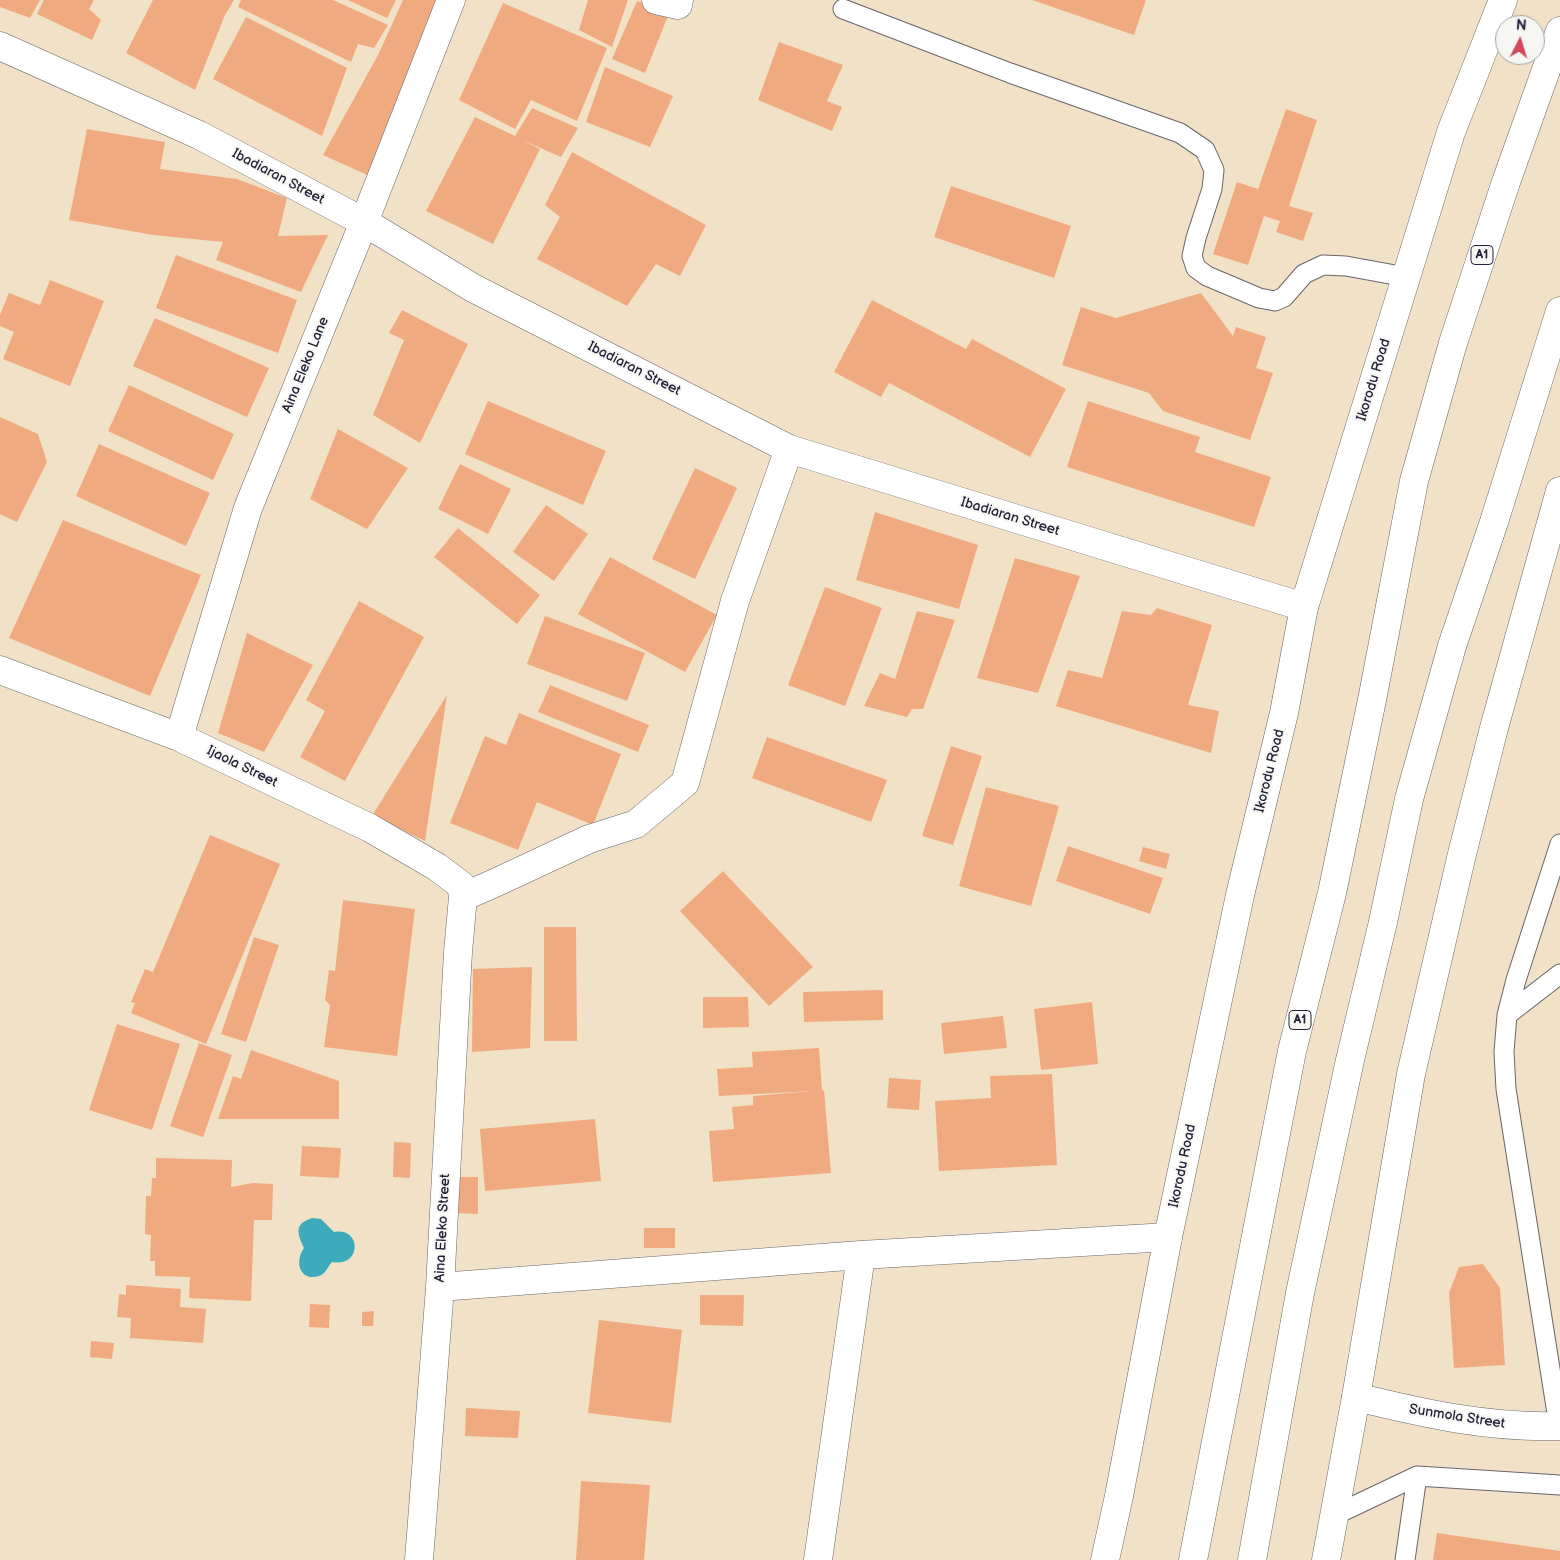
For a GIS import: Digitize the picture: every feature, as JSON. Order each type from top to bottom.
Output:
[{"type":"main road","name":"Aina Eleko Lane","points":[[179,737],[248,508],[364,222],[451,0]]},
{"type":"main road","points":[[656,0],[678,5],[680,0]]},
{"type":"main road","name":"Ikorodu Road","points":[[1105,1560],[1121,1487],[1168,1237],[1240,895],[1284,713],[1304,607],[1450,132],[1503,0]]},
{"type":"main road","name":"A1","points":[[1193,1560],[1292,1051],[1332,893],[1373,695],[1414,481],[1453,342],[1506,182],[1560,31]]},
{"type":"main road","name":"Ibadiaran Street","points":[[0,46],[199,135],[364,222],[472,288],[789,449],[1304,607]]},
{"type":"main road","points":[[1252,1560],[1302,1284],[1409,798],[1452,646],[1494,522],[1560,311]]},
{"type":"main road","points":[[463,897],[588,839],[636,824],[685,783],[735,601],[789,449]]},
{"type":"main road","points":[[1326,1560],[1356,1398],[1411,1074],[1494,728],[1560,491]]},
{"type":"main road","name":"Ijaola Street","points":[[0,670],[179,737],[370,828],[438,867],[461,885],[463,897]]},
{"type":"main road","name":"Aina Eleko Street","points":[[419,1560],[440,1287],[458,952],[463,897]]},
{"type":"main road","points":[[440,1287],[861,1255],[1168,1237]]},
{"type":"main road","points":[[818,1560],[861,1255]]},
{"type":"main road","name":"Sunmola Street","points":[[1356,1398],[1458,1420],[1508,1426],[1560,1426]]},
{"type":"lane","points":[[843,8],[1010,73],[1180,133],[1205,150],[1214,170],[1212,189],[1192,256],[1196,268],[1207,276],[1260,298],[1275,301],[1284,297],[1304,274],[1322,265],[1340,266],[1406,277]]},
{"type":"lane","points":[[1560,844],[1516,980],[1507,1015],[1504,1052],[1506,1089],[1560,1426]]},
{"type":"lane","points":[[1507,1015],[1560,974]]},
{"type":"lane","points":[[1335,1515],[1417,1476],[1560,1486]]},
{"type":"lane","points":[[1406,1560],[1417,1476]]},
{"type":"water","points":[[312,1218],[321,1219],[334,1232],[343,1232],[350,1235],[355,1247],[349,1259],[342,1262],[332,1262],[323,1274],[312,1277],[303,1273],[299,1265],[299,1259],[304,1248],[299,1230],[302,1223]]},
{"type":"building","points":[[0,0],[40,0],[30,18],[0,7]]},
{"type":"building","points":[[44,0],[94,0],[89,9],[101,20],[92,40],[37,14]]},
{"type":"building","points":[[153,0],[234,0],[225,15],[195,90],[126,53]]},
{"type":"building","points":[[241,0],[333,0],[388,25],[374,48],[358,44],[351,62],[238,7]]},
{"type":"building","points":[[348,0],[396,0],[387,18]]},
{"type":"building","points":[[403,0],[446,0],[376,179],[323,155],[378,55]]},
{"type":"building","points":[[588,0],[628,0],[612,47],[579,30]]},
{"type":"building","points":[[1032,0],[1146,0],[1134,35]]},
{"type":"building","points":[[637,1],[670,11],[645,73],[612,59]]},
{"type":"building","points":[[503,3],[607,48],[577,121],[531,100],[515,129],[459,100]]},
{"type":"building","points":[[246,17],[347,68],[322,136],[213,79]]},
{"type":"building","points":[[779,42],[843,65],[827,101],[842,107],[832,131],[758,100]]},
{"type":"building","points":[[605,67],[673,96],[650,147],[586,122]]},
{"type":"building","points":[[532,108],[578,128],[561,157],[522,140],[540,149],[493,244],[426,211],[475,117],[515,136]]},
{"type":"building","points":[[1286,109],[1317,120],[1289,206],[1313,213],[1303,241],[1276,232],[1280,221],[1264,216],[1248,265],[1213,254],[1237,182],[1258,189]]},
{"type":"building","points":[[87,129],[165,142],[160,169],[237,179],[287,198],[278,236],[328,235],[301,292],[216,260],[223,242],[153,235],[69,220]]},
{"type":"building","points":[[572,152],[706,225],[680,276],[656,264],[627,306],[537,259],[560,217],[545,205]]},
{"type":"building","points":[[951,186],[1071,226],[1054,278],[934,237]]},
{"type":"building","points":[[176,255],[297,300],[278,353],[156,308]]},
{"type":"building","points":[[50,280],[104,301],[70,386],[3,359],[14,332],[0,326],[0,315],[9,293],[40,305]]},
{"type":"building","points":[[1201,293],[1233,336],[1236,327],[1266,337],[1256,368],[1273,373],[1250,440],[1163,411],[1149,393],[1062,365],[1081,307],[1116,318]]},
{"type":"building","points":[[872,300],[966,349],[972,339],[1066,389],[1030,457],[889,383],[881,397],[834,372]]},
{"type":"building","points":[[402,310],[468,344],[420,443],[373,415],[404,340],[389,333]]},
{"type":"building","points":[[155,318],[269,368],[247,417],[133,366]]},
{"type":"building","points":[[129,385],[234,434],[213,480],[108,431]]},
{"type":"building","points":[[488,401],[606,451],[583,505],[465,454]]},
{"type":"building","points":[[1088,401],[1200,437],[1195,452],[1271,477],[1254,527],[1067,467]]},
{"type":"building","points":[[0,417],[38,434],[47,462],[17,522],[0,514]]},
{"type":"building","points":[[338,429],[408,468],[367,529],[310,499]]},
{"type":"building","points":[[99,444],[210,493],[186,546],[76,496]]},
{"type":"building","points":[[460,464],[511,489],[488,534],[438,509]]},
{"type":"building","points":[[695,468],[737,488],[695,579],[652,559]]},
{"type":"building","points":[[546,505],[588,534],[554,581],[513,552]]},
{"type":"building","points":[[875,512],[978,545],[959,609],[856,580]]},
{"type":"building","points":[[63,520],[201,575],[150,696],[9,638]]},
{"type":"building","points":[[458,528],[540,595],[517,624],[434,557]]},
{"type":"building","points":[[610,557],[717,615],[685,672],[578,614]]},
{"type":"building","points":[[1015,558],[1080,576],[1038,693],[977,678]]},
{"type":"building","points":[[825,587],[882,608],[845,706],[788,685]]},
{"type":"building","points":[[359,601],[424,637],[345,781],[300,757],[325,711],[306,700]]},
{"type":"building","points":[[1157,608],[1212,625],[1188,705],[1219,711],[1211,753],[1056,706],[1068,670],[1102,678],[1122,611],[1151,615]]},
{"type":"building","points":[[917,611],[955,620],[923,709],[912,709],[907,717],[864,706],[880,673],[895,679]]},
{"type":"building","points":[[545,616],[645,653],[627,701],[527,664]]},
{"type":"building","points":[[247,633],[313,665],[264,752],[218,733]]},
{"type":"building","points":[[550,685],[649,725],[638,752],[538,712]]},
{"type":"building","points":[[447,695],[425,841],[372,816]]},
{"type":"building","points":[[519,713],[621,754],[593,825],[537,802],[518,850],[450,823],[485,736],[506,745]]},
{"type":"building","points":[[767,737],[887,780],[871,822],[752,778]]},
{"type":"building","points":[[951,746],[982,756],[953,845],[922,836]]},
{"type":"building","points":[[986,787],[1059,806],[1031,906],[959,886]]},
{"type":"building","points":[[210,835],[280,864],[206,1044],[131,1013],[135,1003],[131,1002],[145,969],[153,972]]},
{"type":"building","points":[[1068,846],[1163,878],[1150,914],[1056,881]]},
{"type":"building","points":[[1143,847],[1170,854],[1166,869],[1139,861]]},
{"type":"building","points":[[723,871],[813,967],[769,1006],[680,911]]},
{"type":"building","points":[[343,900],[415,909],[397,1056],[324,1047],[330,1005],[325,1000],[329,970],[335,971]]},
{"type":"building","points":[[544,927],[576,927],[577,1041],[544,1041]]},
{"type":"building","points":[[254,937],[279,945],[246,1042],[221,1034]]},
{"type":"building","points":[[532,967],[530,1048],[472,1052],[473,969]]},
{"type":"building","points":[[883,990],[883,1020],[804,1022],[803,992]]},
{"type":"building","points":[[703,997],[748,997],[749,1027],[703,1028]]},
{"type":"building","points":[[1092,1002],[1098,1064],[1041,1070],[1034,1009]]},
{"type":"building","points":[[1003,1016],[1007,1048],[944,1054],[941,1023]]},
{"type":"building","points":[[117,1024],[180,1044],[152,1130],[89,1110]]},
{"type":"building","points":[[199,1043],[232,1055],[203,1137],[170,1126]]},
{"type":"building","points":[[819,1048],[831,1173],[713,1182],[709,1131],[734,1129],[732,1107],[753,1105],[753,1096],[813,1091],[719,1096],[717,1069],[753,1067],[752,1052]]},
{"type":"building","points":[[251,1050],[339,1081],[339,1119],[218,1119],[233,1076],[241,1079]]},
{"type":"building","points":[[1052,1074],[1057,1165],[939,1171],[935,1101],[991,1098],[990,1076]]},
{"type":"building","points":[[889,1078],[921,1080],[919,1110],[887,1108]]},
{"type":"building","points":[[595,1119],[601,1181],[485,1191],[480,1129]]},
{"type":"building","points":[[394,1142],[411,1143],[410,1178],[393,1177]]},
{"type":"building","points":[[302,1146],[341,1148],[339,1178],[300,1176]]},
{"type":"building","points":[[156,1158],[232,1160],[231,1187],[253,1183],[273,1184],[272,1220],[254,1220],[251,1301],[189,1298],[190,1277],[155,1276],[155,1261],[150,1261],[151,1235],[145,1234],[146,1196],[151,1196],[152,1178],[156,1178]]},
{"type":"building","points":[[456,1177],[478,1177],[478,1214],[456,1213]]},
{"type":"building","points":[[644,1228],[675,1228],[675,1248],[644,1248]]},
{"type":"building","points":[[1483,1264],[1500,1288],[1505,1365],[1454,1368],[1449,1293],[1459,1267]]},
{"type":"building","points":[[126,1285],[181,1289],[180,1307],[206,1309],[203,1343],[130,1338],[131,1318],[117,1317],[119,1294],[126,1295]]},
{"type":"building","points":[[700,1295],[744,1295],[743,1326],[700,1325]]},
{"type":"building","points":[[310,1304],[330,1305],[329,1328],[309,1327]]},
{"type":"building","points":[[374,1311],[373,1326],[362,1326],[362,1312]]},
{"type":"building","points":[[599,1320],[682,1330],[671,1423],[588,1413]]},
{"type":"building","points":[[91,1341],[114,1343],[112,1359],[90,1357]]},
{"type":"building","points":[[466,1408],[520,1411],[518,1438],[465,1436]]},
{"type":"building","points":[[581,1481],[650,1485],[644,1560],[576,1560]]},
{"type":"building","points":[[1437,1533],[1560,1551],[1560,1560],[1433,1560]]}]
